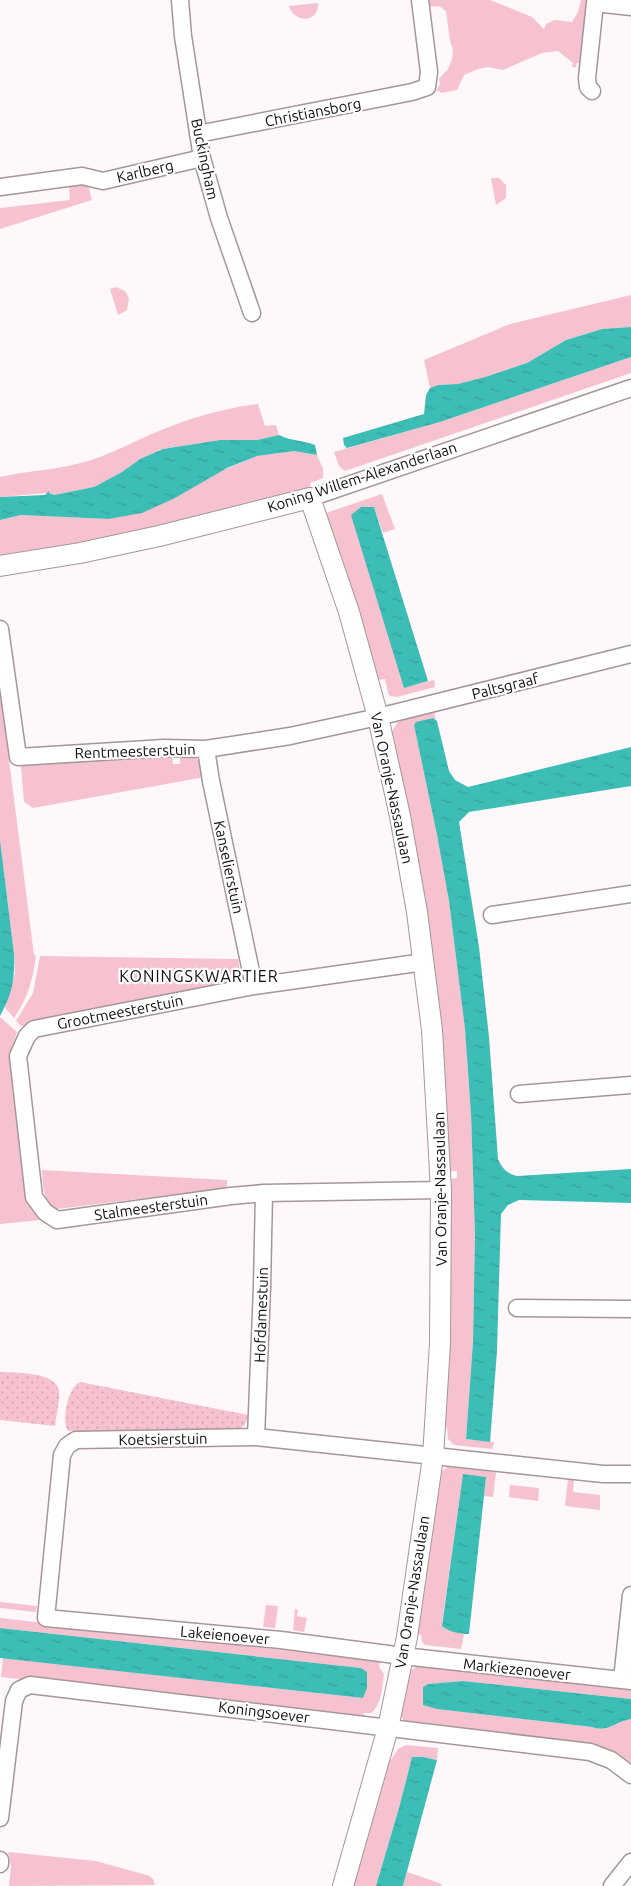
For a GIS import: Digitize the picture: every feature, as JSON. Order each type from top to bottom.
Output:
[{"type":"street","name":"Buckingham","points":[[180,0],[183,36],[202,158],[243,292],[252,313]]},
{"type":"street","name":"Christiansborg","points":[[198,134],[403,94],[427,87],[429,72],[420,0]]},
{"type":"street","points":[[592,90],[588,87],[587,78],[595,3],[631,7]]},
{"type":"street","name":"Karlberg","points":[[0,187],[82,176],[103,181],[202,158]]},
{"type":"street","name":"Koning Willem-Alexanderlaan","points":[[0,566],[80,553],[159,536],[310,498],[631,388]]},
{"type":"street","name":"Van Oranje-Nassaulaan","points":[[310,498],[348,612],[378,717],[406,845],[424,962],[432,1030],[442,1190],[440,1343],[433,1457],[403,1656],[388,1728],[343,1886]]},
{"type":"street","name":"Rentmeesterstuin","points":[[0,629],[18,757],[164,748],[206,749],[290,736],[378,717]]},
{"type":"street","name":"Paltsgraaf","points":[[378,717],[631,654]]},
{"type":"street","name":"Kanselierstuin","points":[[206,749],[254,986]]},
{"type":"street","points":[[492,915],[631,894]]},
{"type":"street","name":"Grootmeesterstuin","points":[[27,1036],[34,1029],[254,986],[424,962]]},
{"type":"street","name":"Stalmeesterstuin","points":[[27,1036],[18,1056],[34,1197],[44,1212],[57,1220],[191,1200],[264,1193],[442,1190]]},
{"type":"street","points":[[520,1094],[631,1085]]},
{"type":"street","name":"Hofdamestuin","points":[[256,1438],[264,1193]]},
{"type":"street","points":[[517,1308],[631,1309]]},
{"type":"street","name":"Koetsierstuin","points":[[46,1618],[62,1455],[67,1446],[76,1440],[256,1438],[603,1474],[631,1474]]},
{"type":"street","points":[[626,1681],[631,1595]]},
{"type":"street","name":"Lakeienoever","points":[[46,1618],[281,1640],[403,1656]]},
{"type":"street","name":"Markiezenoever","points":[[403,1656],[626,1681]]},
{"type":"street","name":"Koningsoever","points":[[0,1818],[14,1701],[19,1690],[30,1685],[590,1752],[611,1760],[631,1776]]},
{"type":"street","points":[[612,1886],[631,1862]]},
{"type":"shaded area","points":[[428,0],[490,0],[532,17],[544,29],[546,24],[555,20],[572,22],[578,12],[581,0],[590,0],[583,65],[577,63],[576,67],[572,67],[573,63],[558,51],[542,53],[503,70],[488,67],[478,69],[464,75],[457,90],[441,93],[436,91],[440,84],[439,79],[448,69],[453,50],[446,11],[439,6],[428,7]]},
{"type":"shaded area","points":[[318,3],[315,14],[306,19],[296,16],[289,6]]},
{"type":"shaded area","points":[[491,178],[499,178],[506,185],[506,198],[496,205]]},
{"type":"shaded area","points":[[88,185],[92,200],[0,229],[0,208],[70,200],[69,187]]},
{"type":"shaded area","points":[[116,287],[125,291],[129,298],[127,310],[118,315],[110,289]]},
{"type":"shaded area","points":[[631,295],[631,327],[602,329],[566,340],[527,363],[458,384],[438,385],[430,388],[424,360],[510,324]]},
{"type":"shaded area","points":[[631,357],[631,373],[345,471],[339,466],[334,452],[440,422]]},
{"type":"shaded area","points":[[258,404],[265,426],[276,425],[279,435],[257,440],[220,440],[163,449],[140,459],[122,472],[94,487],[54,495],[47,493],[0,497],[0,477],[57,468],[91,460],[180,423],[218,411]]},
{"type":"shaded area","points":[[294,451],[317,455],[323,469],[323,478],[310,483],[311,488],[226,511],[71,545],[0,556],[0,520],[21,515],[108,519],[257,456]]},
{"type":"shaded area","points":[[382,494],[395,529],[383,533],[374,507],[415,685],[434,680],[435,687],[397,697],[390,696],[388,693],[385,679],[377,680],[326,513]]},
{"type":"shaded area","points":[[0,690],[34,955],[36,956],[29,988],[14,1018],[5,1008],[15,973],[0,840]]},
{"type":"shaded area","points":[[434,712],[436,720],[433,718],[414,724],[449,901],[465,1029],[471,1114],[475,1234],[473,1341],[466,1439],[494,1442],[492,1449],[454,1445],[448,1439],[447,1428],[443,1428],[450,1307],[450,1179],[457,1178],[457,1171],[449,1171],[442,1047],[392,732],[397,723],[402,720]]},
{"type":"shaded area","points":[[190,755],[200,761],[205,777],[33,808],[24,802],[21,766],[172,756],[173,764],[180,764],[180,756]]},
{"type":"shaded area","points":[[40,956],[238,959],[239,968],[237,977],[233,982],[21,1026],[16,1021],[33,993]]},
{"type":"shaded area","points":[[0,1017],[17,1032],[11,1051],[11,1060],[28,1200],[32,1210],[40,1220],[0,1224]]},
{"type":"shaded area","points":[[42,1170],[227,1180],[227,1188],[57,1209],[48,1202],[46,1197],[43,1187]]},
{"type":"shaded area","points":[[0,1372],[34,1374],[43,1376],[56,1384],[59,1395],[55,1426],[0,1420]]},
{"type":"shaded area","points":[[80,1382],[248,1415],[242,1427],[230,1432],[68,1431],[65,1420],[67,1405],[72,1390]]},
{"type":"shaded area","points":[[448,1467],[496,1472],[493,1497],[484,1496],[486,1477],[463,1475],[442,1623],[445,1629],[464,1634],[461,1649],[425,1645],[422,1642],[421,1635],[415,1634],[439,1475]]},
{"type":"shaded area","points":[[568,1479],[574,1480],[573,1492],[600,1495],[600,1510],[565,1506]]},
{"type":"shaded area","points":[[510,1485],[539,1488],[538,1501],[509,1497]]},
{"type":"shaded area","points":[[0,1602],[37,1606],[36,1612],[0,1608]]},
{"type":"shaded area","points":[[266,1605],[278,1606],[275,1628],[263,1627]]},
{"type":"shaded area","points":[[295,1609],[298,1610],[297,1616],[307,1618],[304,1632],[293,1630]]},
{"type":"shaded area","points":[[0,1618],[380,1661],[379,1667],[384,1674],[381,1695],[375,1710],[371,1713],[364,1713],[363,1717],[1,1677],[3,1658],[363,1698],[361,1668],[0,1628]]},
{"type":"shaded area","points":[[418,1666],[631,1690],[631,1699],[463,1681],[428,1684],[423,1687],[423,1704],[437,1709],[603,1729],[631,1719],[631,1766],[408,1723],[403,1720],[400,1711],[407,1676],[411,1670]]},
{"type":"shaded area","points":[[406,1745],[438,1748],[437,1760],[412,1757],[376,1886],[352,1886],[388,1759],[391,1760],[398,1749]]},
{"type":"shaded area","points":[[8,1852],[96,1861],[150,1876],[155,1885],[9,1886],[11,1866]]},
{"type":"shaded area","points":[[407,1872],[442,1884],[441,1886],[403,1886]]},
{"type":"water","points":[[631,327],[631,357],[440,422],[347,448],[344,445],[343,438],[424,414],[426,395],[430,388],[438,385],[458,384],[527,363],[566,340],[602,329]]},
{"type":"water","points":[[279,435],[315,445],[317,455],[294,451],[257,456],[227,468],[175,498],[142,513],[108,519],[21,515],[0,520],[0,497],[45,495],[49,491],[49,493],[54,495],[94,487],[122,472],[140,459],[163,449],[220,440],[257,440]]},
{"type":"water","points":[[361,507],[374,507],[428,681],[404,688],[351,515]]},
{"type":"water","points":[[433,718],[437,721],[449,771],[455,780],[468,787],[631,747],[631,786],[469,812],[459,822],[479,947],[489,1037],[498,1159],[503,1168],[517,1176],[631,1169],[631,1203],[519,1200],[508,1205],[501,1214],[497,1351],[490,1442],[466,1439],[473,1341],[475,1234],[471,1114],[465,1029],[449,901],[414,725],[416,722]]},
{"type":"water","points":[[0,840],[14,963],[12,986],[0,1016]]},
{"type":"water","points":[[463,1474],[486,1477],[469,1634],[451,1631],[442,1626]]},
{"type":"water","points":[[0,1628],[361,1668],[367,1672],[367,1688],[363,1698],[0,1658]]},
{"type":"water","points":[[463,1681],[631,1699],[631,1719],[603,1729],[437,1709],[423,1705],[423,1687],[428,1684]]},
{"type":"water","points":[[412,1757],[437,1760],[403,1886],[376,1886],[399,1808]]},
{"type":"district","name":"KONINGSKWARTIER","points":[[199,976]]}]
